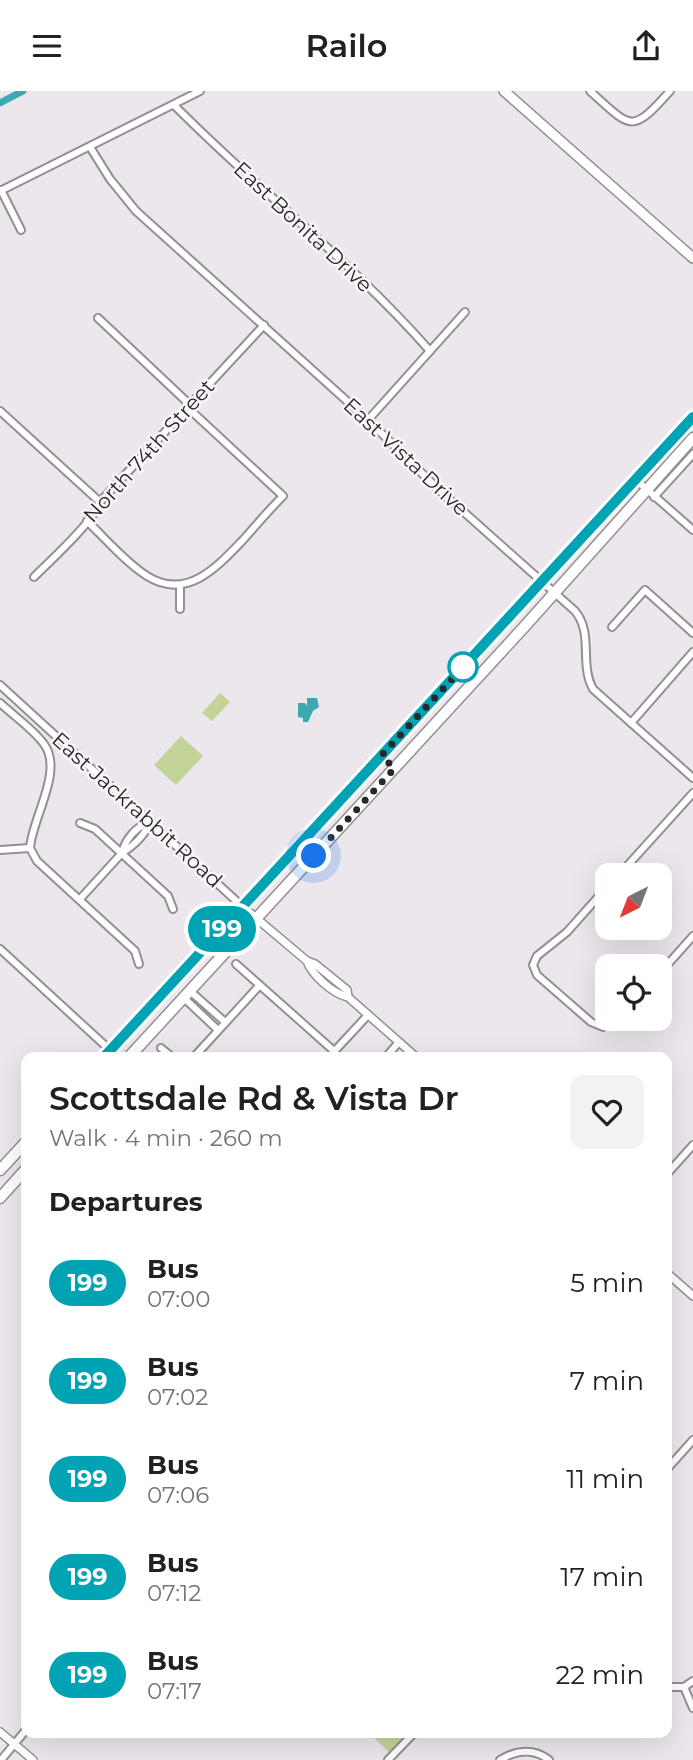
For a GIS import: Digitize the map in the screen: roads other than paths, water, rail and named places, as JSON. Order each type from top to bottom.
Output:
[{"type":"main road","points":[[504,91],[693,258]]},
{"type":"main road","points":[[109,1052],[693,417]]},
{"type":"main road","points":[[135,1052],[650,493],[693,437]]},
{"type":"main road","points":[[382,755],[394,769]]},
{"type":"main road","points":[[348,791],[362,804]]},
{"type":"main road","points":[[0,1170],[21,1147]]},
{"type":"main road","points":[[0,1198],[21,1175]]},
{"type":"street","points":[[21,230],[1,191],[200,91]]},
{"type":"street","points":[[590,91],[621,119],[630,123],[638,122],[648,115],[670,91]]},
{"type":"street","name":"East Bonita Drive","points":[[174,105],[220,151],[364,282],[430,351]]},
{"type":"street","name":"East Vista Drive","points":[[90,147],[110,179],[136,211],[575,611],[584,626],[587,678],[593,689],[693,778]]},
{"type":"street","points":[[368,420],[465,312]]},
{"type":"street","points":[[87,521],[146,576],[180,586],[208,575],[283,496],[187,407],[186,401],[98,318]]},
{"type":"street","name":"North 74th Street","points":[[34,577],[264,325]]},
{"type":"street","points":[[0,411],[100,502]]},
{"type":"street","points":[[650,493],[693,454]]},
{"type":"street","points":[[635,479],[693,530]]},
{"type":"street","points":[[180,586],[180,609]]},
{"type":"street","points":[[612,627],[645,590],[693,633]]},
{"type":"street","points":[[631,723],[693,652]]},
{"type":"street","name":"East Jackrabbit Road","points":[[0,685],[243,907],[346,990],[348,997],[410,1052]]},
{"type":"street","points":[[0,703],[44,744],[51,759],[47,790],[31,835],[30,848],[37,861],[135,951],[139,964]]},
{"type":"street","points":[[629,863],[693,793]]},
{"type":"street","points":[[80,823],[95,829],[122,853],[168,896],[173,909]]},
{"type":"street","points":[[79,899],[122,853],[124,844],[142,825],[150,823]]},
{"type":"street","points":[[0,850],[30,848]]},
{"type":"street","points":[[595,900],[567,932],[537,956],[533,965],[537,975],[595,1024]]},
{"type":"street","points":[[672,960],[693,936]]},
{"type":"street","points":[[0,949],[105,1052]]},
{"type":"street","points":[[236,964],[334,1051],[368,1015]]},
{"type":"street","points":[[198,1052],[259,986]]},
{"type":"street","points":[[187,994],[225,1022]]},
{"type":"street","points":[[187,994],[218,1030]]},
{"type":"street","points":[[390,1052],[399,1042]]},
{"type":"street","points":[[161,1048],[166,1052]]},
{"type":"street","points":[[672,1168],[693,1145]]},
{"type":"street","points":[[672,1277],[693,1296]]},
{"type":"street","points":[[672,1463],[693,1440]]},
{"type":"street","points":[[672,1687],[684,1687],[693,1681]]},
{"type":"street","points":[[684,1687],[693,1708]]},
{"type":"street","points":[[0,1732],[33,1760]]},
{"type":"street","points":[[1,1760],[21,1736]]},
{"type":"street","points":[[388,1760],[409,1738]]},
{"type":"street","points":[[500,1760],[515,1752],[527,1751],[542,1754],[549,1760]]},
{"type":"water","points":[[307,698],[317,698],[319,707],[313,711],[308,722],[303,722],[303,718],[298,717],[298,703],[305,703],[307,706]]},
{"type":"waterway","points":[[0,103],[23,91]]}]
